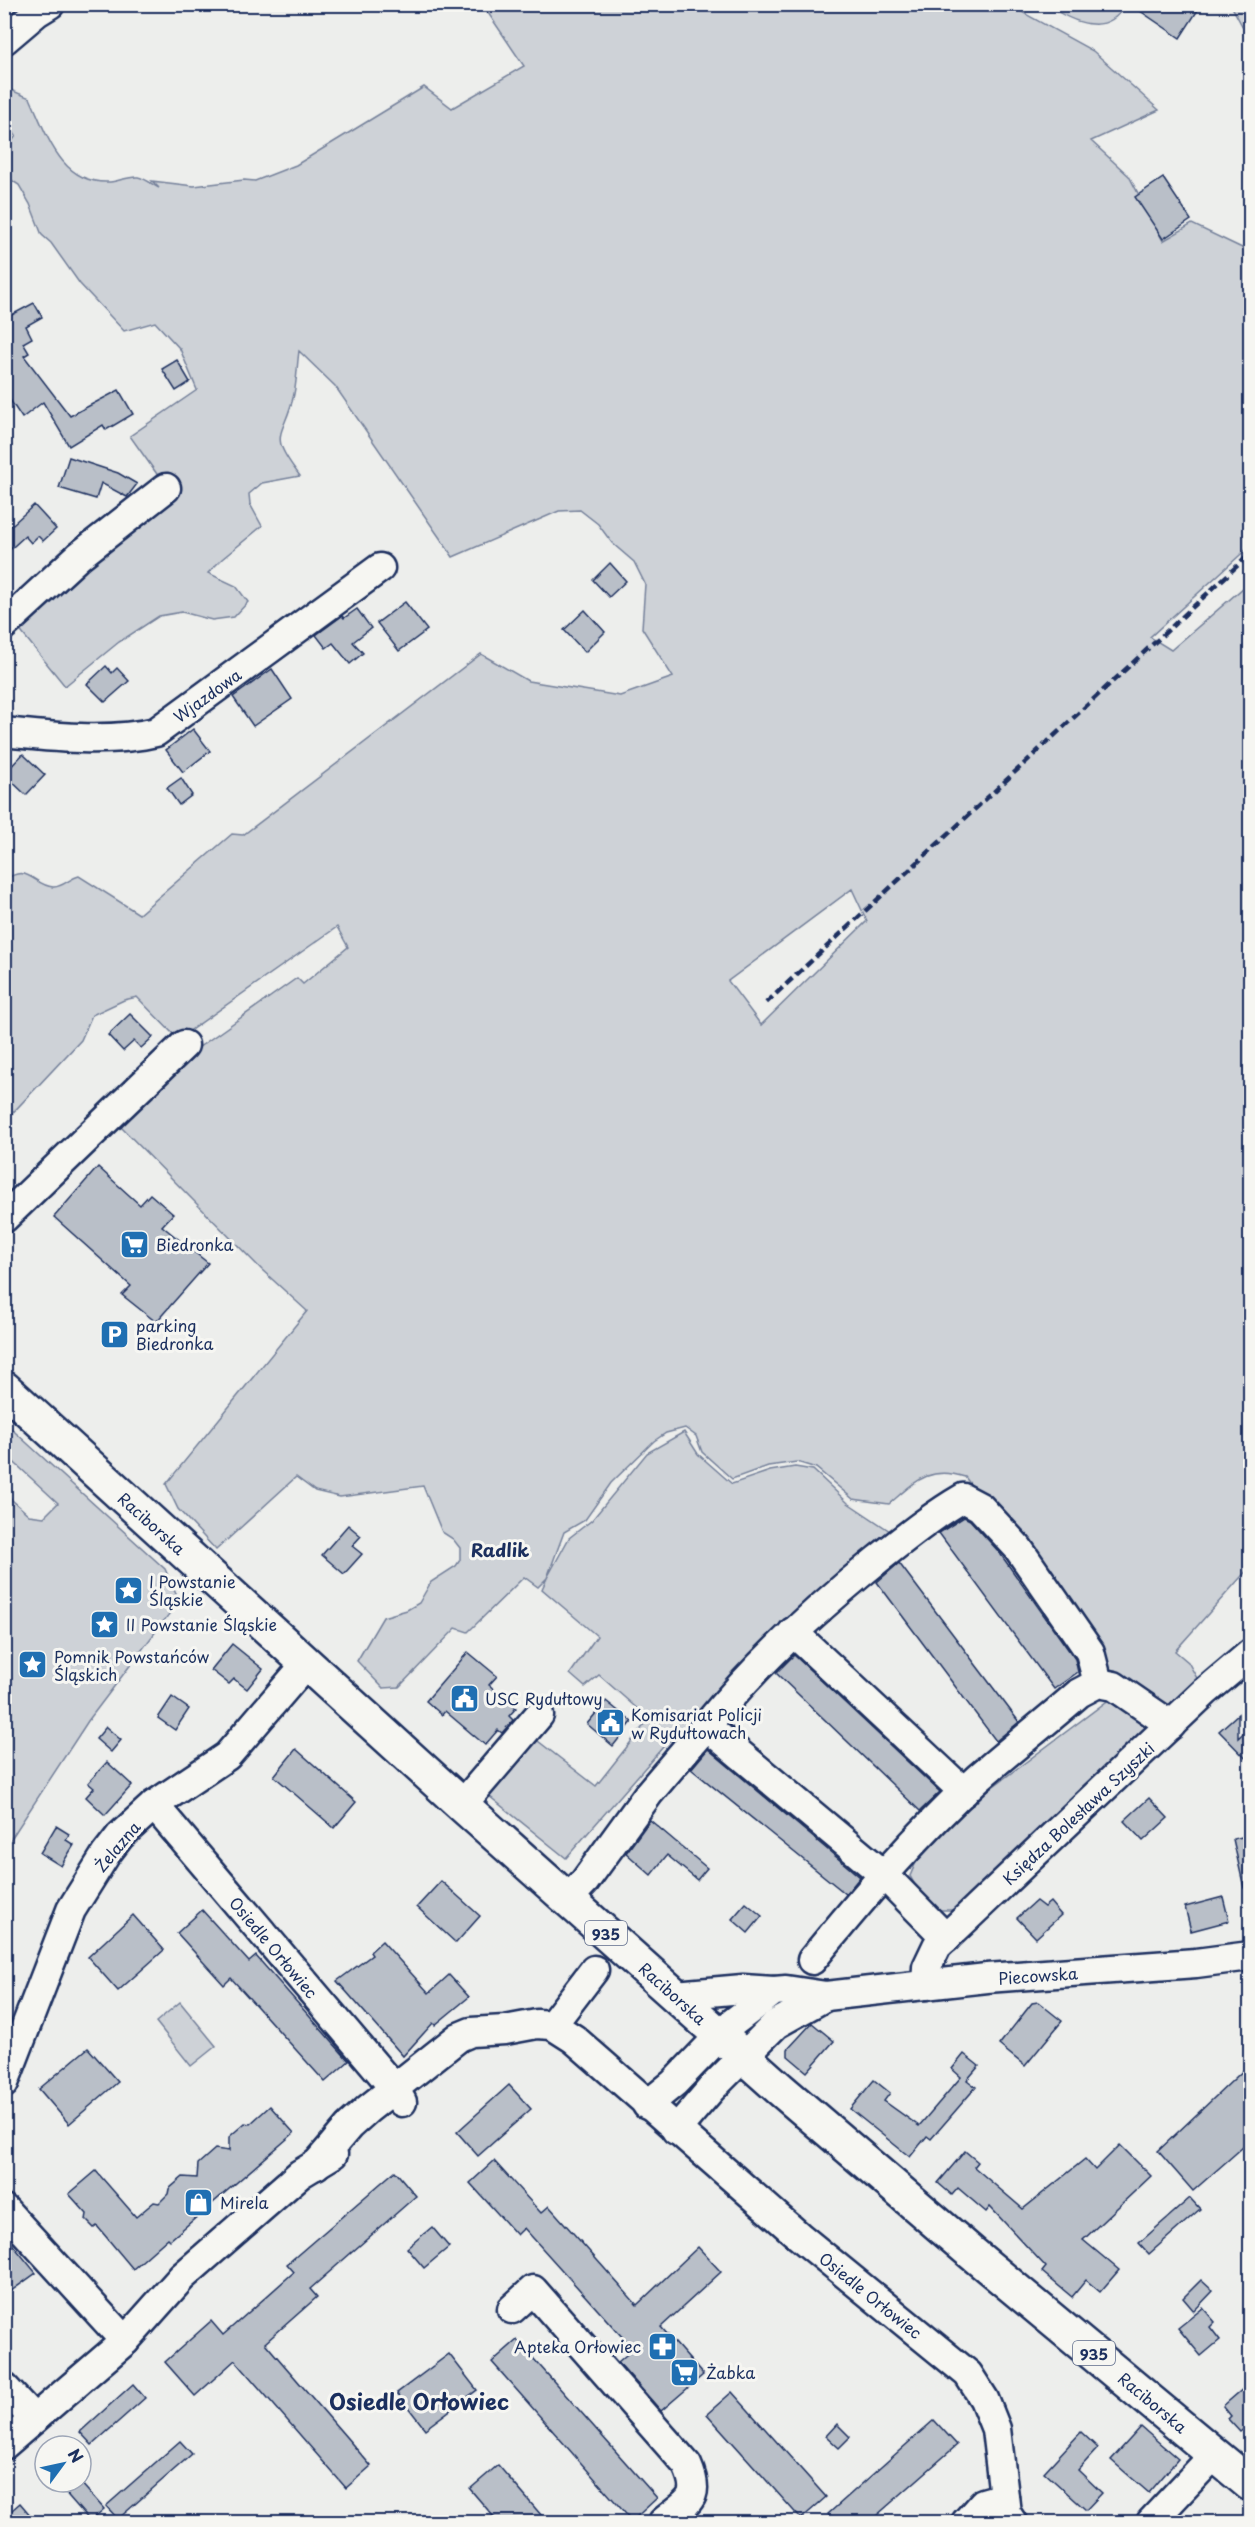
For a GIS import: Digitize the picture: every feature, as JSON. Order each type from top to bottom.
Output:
[{"type":"main road","name":"Raciborska","points":[[4,1388],[462,1805],[720,2035],[973,2254],[1251,2484]]},
{"type":"street","points":[[4,40],[50,4]]},
{"type":"street","points":[[4,626],[79,556],[166,488]]},
{"type":"street","name":"Wjazdowa","points":[[4,732],[43,736],[137,736],[156,732],[380,568]]},
{"type":"street","points":[[4,1218],[184,1045]]},
{"type":"street","points":[[568,1899],[585,1881],[649,1793],[740,1684],[839,1590],[936,1513],[963,1498],[980,1507],[1018,1548],[1090,1652],[1098,1683]]},
{"type":"street","points":[[793,1632],[964,1792]]},
{"type":"street","name":"Księdza Bolesława Szyszki","points":[[926,1985],[929,1961],[946,1938],[1171,1725],[1251,1654]]},
{"type":"street","name":"Żelazna","points":[[4,2084],[71,1910],[106,1854],[120,1836],[154,1805],[227,1756],[306,1664]]},
{"type":"street","points":[[812,1959],[883,1874],[964,1792],[1079,1693],[1098,1683],[1114,1686],[1171,1725]]},
{"type":"street","points":[[462,1805],[539,1715]]},
{"type":"street","points":[[706,1725],[883,1874],[946,1938]]},
{"type":"street","name":"Osiedle Orłowiec","points":[[154,1805],[398,2095]]},
{"type":"street","name":"Piecowska","points":[[675,1995],[743,1989],[774,1991],[786,1989],[826,1996],[1251,1956]]},
{"type":"street","points":[[4,2445],[124,2341],[182,2277],[300,2174],[316,2164],[349,2126],[398,2095],[459,2037],[471,2032],[537,2024],[552,2025],[594,1970]]},
{"type":"street","points":[[647,2105],[674,2083],[746,2011],[774,1991]]},
{"type":"street","name":"Piecowska","points":[[744,2056],[781,2020],[826,1996]]},
{"type":"street","name":"Osiedle Orłowiec","points":[[552,2025],[574,2039],[647,2105],[869,2295],[968,2374],[984,2399],[996,2429],[1008,2510],[982,2503],[966,2523]]},
{"type":"street","points":[[676,2130],[712,2088],[744,2056]]},
{"type":"street","points":[[4,2209],[124,2341]]},
{"type":"street","points":[[512,2309],[533,2290],[687,2465],[694,2482],[691,2498],[663,2523]]},
{"type":"street","points":[[4,2387],[34,2419]]},
{"type":"street","points":[[1151,2523],[1215,2454]]},
{"type":"shaded area","points":[[482,4],[1009,5],[1093,51],[1159,110],[1091,141],[1129,176],[1163,241],[1192,224],[1242,248],[1250,255],[1250,546],[1150,637],[1171,650],[1250,582],[1250,1567],[1175,1651],[1188,1662],[1199,1682],[1169,1715],[1104,1666],[965,1477],[942,1473],[932,1474],[915,1483],[889,1504],[853,1499],[816,1468],[797,1462],[768,1466],[732,1479],[702,1452],[696,1436],[685,1428],[666,1433],[654,1441],[611,1483],[585,1520],[564,1532],[547,1578],[538,1587],[524,1577],[468,1632],[456,1628],[399,1687],[383,1688],[357,1661],[383,1617],[407,1610],[419,1603],[431,1582],[456,1566],[460,1560],[460,1548],[453,1539],[442,1532],[423,1486],[340,1497],[315,1491],[296,1477],[216,1550],[178,1509],[166,1484],[307,1311],[262,1270],[118,1124],[195,1050],[297,978],[303,984],[348,947],[337,927],[178,1039],[137,997],[124,1000],[92,1015],[81,1040],[5,1121],[5,880],[13,875],[25,874],[40,883],[56,887],[79,876],[139,914],[232,834],[243,835],[481,654],[528,681],[620,696],[673,677],[642,628],[645,584],[634,562],[612,543],[598,524],[580,510],[559,511],[453,557],[335,386],[299,351],[294,394],[280,435],[283,451],[300,476],[262,483],[249,494],[250,504],[262,526],[208,573],[236,586],[248,602],[234,617],[212,620],[182,612],[159,616],[119,642],[65,686],[5,612],[159,477],[130,436],[197,390],[180,349],[155,322],[124,331],[80,284],[51,243],[42,235],[30,204],[19,185],[5,176],[4,152],[16,136],[5,120],[6,88],[30,98],[58,155],[79,175],[93,181],[110,182],[138,177],[159,188],[152,181],[194,186],[244,180],[255,181],[296,165],[424,87],[452,108],[524,66]],"holes":[[[852,889],[867,921],[761,1025],[728,981]]]},
{"type":"shaded area","points":[[1125,4],[1118,15],[1099,24],[1089,24],[1067,17],[1047,5]]},
{"type":"shaded area","points":[[1231,5],[1250,5],[1250,32],[1246,33]]},
{"type":"shaded area","points":[[5,1423],[165,1569],[179,1601],[88,1721],[5,1848],[5,1494],[29,1515],[44,1517],[58,1503],[5,1454]]},
{"type":"shaded area","points":[[684,1432],[698,1454],[732,1484],[770,1471],[795,1467],[813,1470],[848,1503],[896,1535],[675,1748],[670,1739],[566,1858],[484,1792],[534,1738],[596,1786],[649,1719],[599,1675],[585,1687],[570,1674],[597,1636],[542,1589],[569,1538],[592,1520],[647,1453]]},
{"type":"shaded area","points":[[1114,1696],[1144,1717],[1148,1731],[957,1910],[940,1910],[919,1892],[910,1876],[917,1860],[967,1806]]},
{"type":"shaded area","points":[[180,2002],[216,2046],[191,2066],[156,2022]]},
{"type":"building","points":[[1130,4],[1190,4],[1198,10],[1180,38]]},
{"type":"building","points":[[1163,178],[1191,220],[1163,239],[1135,197]]},
{"type":"building","points":[[34,303],[42,317],[26,326],[32,338],[23,343],[29,353],[24,356],[70,416],[119,390],[133,414],[106,430],[103,425],[69,446],[43,402],[22,418],[4,391],[4,319]]},
{"type":"building","points":[[177,360],[190,382],[176,391],[162,369]]},
{"type":"building","points":[[69,457],[118,473],[137,484],[127,497],[101,483],[96,499],[59,488]]},
{"type":"building","points":[[34,505],[56,529],[43,541],[38,536],[31,543],[25,536],[4,555],[4,532]]},
{"type":"building","points":[[610,563],[626,581],[609,597],[593,580]]},
{"type":"building","points":[[405,602],[427,630],[399,651],[377,623]]},
{"type":"building","points":[[357,609],[371,628],[353,642],[363,653],[350,664],[333,643],[326,648],[316,635],[342,616],[344,618]]},
{"type":"building","points":[[585,610],[605,632],[585,652],[564,630]]},
{"type":"building","points":[[106,666],[112,673],[117,668],[129,681],[105,702],[87,684]]},
{"type":"building","points":[[272,669],[292,699],[253,726],[233,697]]},
{"type":"building","points":[[193,729],[210,751],[183,772],[166,750]]},
{"type":"building","points":[[23,754],[45,775],[26,795],[4,774]]},
{"type":"building","points":[[181,778],[192,795],[179,805],[167,788]]},
{"type":"building","points":[[130,1014],[153,1037],[141,1048],[134,1041],[123,1051],[108,1035]]},
{"type":"building","name":"Biedronka","points":[[98,1167],[140,1205],[150,1194],[173,1214],[162,1226],[208,1263],[156,1322],[122,1295],[131,1286],[54,1217]]},
{"type":"building","points":[[964,1517],[970,1520],[999,1552],[1075,1659],[1078,1672],[1054,1689],[939,1533]]},
{"type":"building","points":[[348,1525],[361,1536],[352,1546],[362,1554],[344,1574],[322,1555]]},
{"type":"building","points":[[899,1563],[1019,1722],[996,1741],[877,1582]]},
{"type":"building","points":[[232,1644],[263,1669],[247,1689],[234,1679],[229,1684],[211,1670]]},
{"type":"building","points":[[468,1652],[497,1676],[489,1685],[516,1708],[509,1716],[513,1720],[502,1733],[498,1730],[485,1745],[445,1711],[442,1715],[426,1701]]},
{"type":"building","points":[[794,1655],[940,1792],[920,1811],[776,1673]]},
{"type":"building","points":[[172,1697],[189,1709],[175,1730],[158,1718]]},
{"type":"building","name":"Komisariat Policji w Rydułtowach","points":[[606,1701],[632,1722],[613,1746],[587,1724]]},
{"type":"building","points":[[1238,1714],[1238,1738],[1251,1726],[1251,1764],[1219,1731]]},
{"type":"building","points":[[106,1727],[121,1740],[111,1752],[96,1739]]},
{"type":"building","points":[[296,1749],[356,1802],[334,1828],[274,1776]]},
{"type":"building","points":[[708,1749],[860,1877],[846,1894],[691,1769]]},
{"type":"building","points":[[107,1762],[132,1785],[105,1815],[86,1797],[94,1788],[88,1783]]},
{"type":"building","points":[[1149,1798],[1168,1818],[1143,1841],[1124,1821]]},
{"type":"building","points":[[650,1820],[707,1868],[697,1880],[667,1855],[651,1875],[626,1853]]},
{"type":"building","points":[[56,1826],[69,1834],[66,1840],[74,1845],[61,1866],[40,1853]]},
{"type":"building","points":[[1251,1835],[1251,1887],[1244,1888],[1233,1839]]},
{"type":"building","points":[[441,1881],[480,1916],[456,1943],[417,1907]]},
{"type":"building","points":[[1223,1897],[1229,1921],[1191,1931],[1185,1907]]},
{"type":"building","points":[[1036,1901],[1044,1907],[1050,1902],[1061,1915],[1036,1938],[1017,1918]]},
{"type":"building","points":[[746,1903],[762,1916],[748,1933],[732,1919]]},
{"type":"building","points":[[202,1910],[249,1962],[256,1956],[349,2061],[325,2082],[231,1978],[224,1985],[177,1933]]},
{"type":"building","points":[[133,1915],[164,1950],[118,1991],[88,1957]]},
{"type":"building","points":[[382,1941],[429,1993],[449,1975],[469,1997],[435,2025],[433,2023],[403,2056],[337,1981],[372,1955],[370,1952]]},
{"type":"building","points":[[1038,2002],[1062,2021],[1025,2066],[999,2045],[1032,2003]]},
{"type":"building","points":[[812,2023],[834,2041],[807,2072],[788,2056],[788,2049]]},
{"type":"building","points":[[88,2048],[118,2082],[69,2124],[39,2089]]},
{"type":"building","points":[[964,2054],[979,2066],[967,2080],[976,2087],[931,2139],[927,2136],[910,2157],[850,2109],[874,2080],[890,2093],[884,2101],[919,2126],[961,2077],[952,2069]]},
{"type":"building","points":[[1251,2063],[1251,2140],[1193,2191],[1158,2151]]},
{"type":"building","points":[[509,2085],[531,2109],[478,2156],[457,2132]]},
{"type":"building","points":[[270,2106],[294,2133],[133,2269],[97,2226],[94,2228],[86,2220],[87,2214],[69,2194],[96,2171],[136,2217],[154,2202],[159,2203],[168,2194],[169,2189],[183,2177],[197,2178],[198,2164],[215,2149],[229,2151],[229,2137],[245,2123],[250,2124]]},
{"type":"building","points":[[1120,2145],[1151,2176],[1083,2240],[1119,2270],[1100,2292],[1086,2280],[1072,2297],[1042,2272],[1046,2267],[990,2207],[986,2212],[958,2188],[952,2195],[938,2183],[965,2151],[978,2162],[974,2167],[1023,2209],[1085,2159],[1095,2170]]},
{"type":"building","points":[[494,2161],[541,2213],[549,2206],[637,2305],[698,2247],[721,2272],[661,2327],[703,2375],[661,2411],[618,2362],[633,2349],[524,2228],[517,2235],[470,2183]]},
{"type":"building","points":[[395,2171],[416,2196],[310,2289],[317,2297],[265,2343],[371,2466],[346,2488],[235,2360],[195,2396],[165,2362],[211,2321],[223,2335],[294,2272],[287,2264]]},
{"type":"building","points":[[1190,2198],[1200,2209],[1149,2254],[1139,2243]]},
{"type":"building","points":[[432,2227],[449,2247],[424,2268],[407,2248]]},
{"type":"building","points":[[4,2234],[36,2273],[4,2296]]},
{"type":"building","points":[[1201,2280],[1213,2291],[1194,2311],[1183,2298]]},
{"type":"building","points":[[1203,2308],[1215,2322],[1210,2327],[1220,2340],[1201,2356],[1178,2328]]},
{"type":"building","points":[[517,2340],[657,2498],[632,2521],[492,2362]]},
{"type":"building","points":[[449,2354],[477,2390],[425,2429],[397,2393]]},
{"type":"building","points":[[1251,2382],[1251,2423],[1240,2432],[1228,2419],[1231,2416],[1223,2406]]},
{"type":"building","points":[[133,2384],[145,2398],[93,2444],[93,2434],[80,2432]]},
{"type":"building","points":[[732,2392],[826,2497],[801,2519],[707,2414]]},
{"type":"building","points":[[934,2420],[957,2445],[868,2523],[837,2523],[828,2514]]},
{"type":"building","points":[[837,2424],[850,2437],[839,2448],[826,2436]]},
{"type":"building","points":[[1141,2427],[1178,2459],[1149,2493],[1111,2460]]},
{"type":"building","points":[[1081,2432],[1098,2448],[1078,2470],[1102,2493],[1086,2510],[1044,2472]]},
{"type":"building","points":[[180,2441],[192,2454],[118,2519],[106,2506]]},
{"type":"building","points":[[498,2465],[548,2523],[499,2523],[470,2489]]},
{"type":"building","points":[[66,2494],[91,2494],[104,2509],[90,2521]]},
{"type":"building","points":[[20,2503],[37,2523],[4,2523],[4,2517]]},
{"type":"railway","points":[[766,1003],[1250,554]]},
{"type":"place","name":"Biedronka","points":[[135,1244]]},
{"type":"place","name":"parking Biedronka","points":[[115,1334]]},
{"type":"place","name":"I Powstanie Śląskie","points":[[128,1590]]},
{"type":"place","name":"II Powstanie Śląskie","points":[[105,1624]]},
{"type":"place","name":"Pomnik Powstańców Śląskich","points":[[33,1665]]},
{"type":"place","name":"USC Rydułtowy","points":[[464,1698]]},
{"type":"place","name":"Komisariat Policji w Rydułtowach","points":[[610,1723]]},
{"type":"place","name":"Mirela","points":[[199,2202]]},
{"type":"place","name":"Apteka Orłowiec","points":[[662,2346]]},
{"type":"place","name":"Żabka","points":[[685,2372]]},
{"type":"district","name":"Radlik","points":[[500,1549]]},
{"type":"district","name":"Osiedle Orłowiec","points":[[419,2400]]}]
